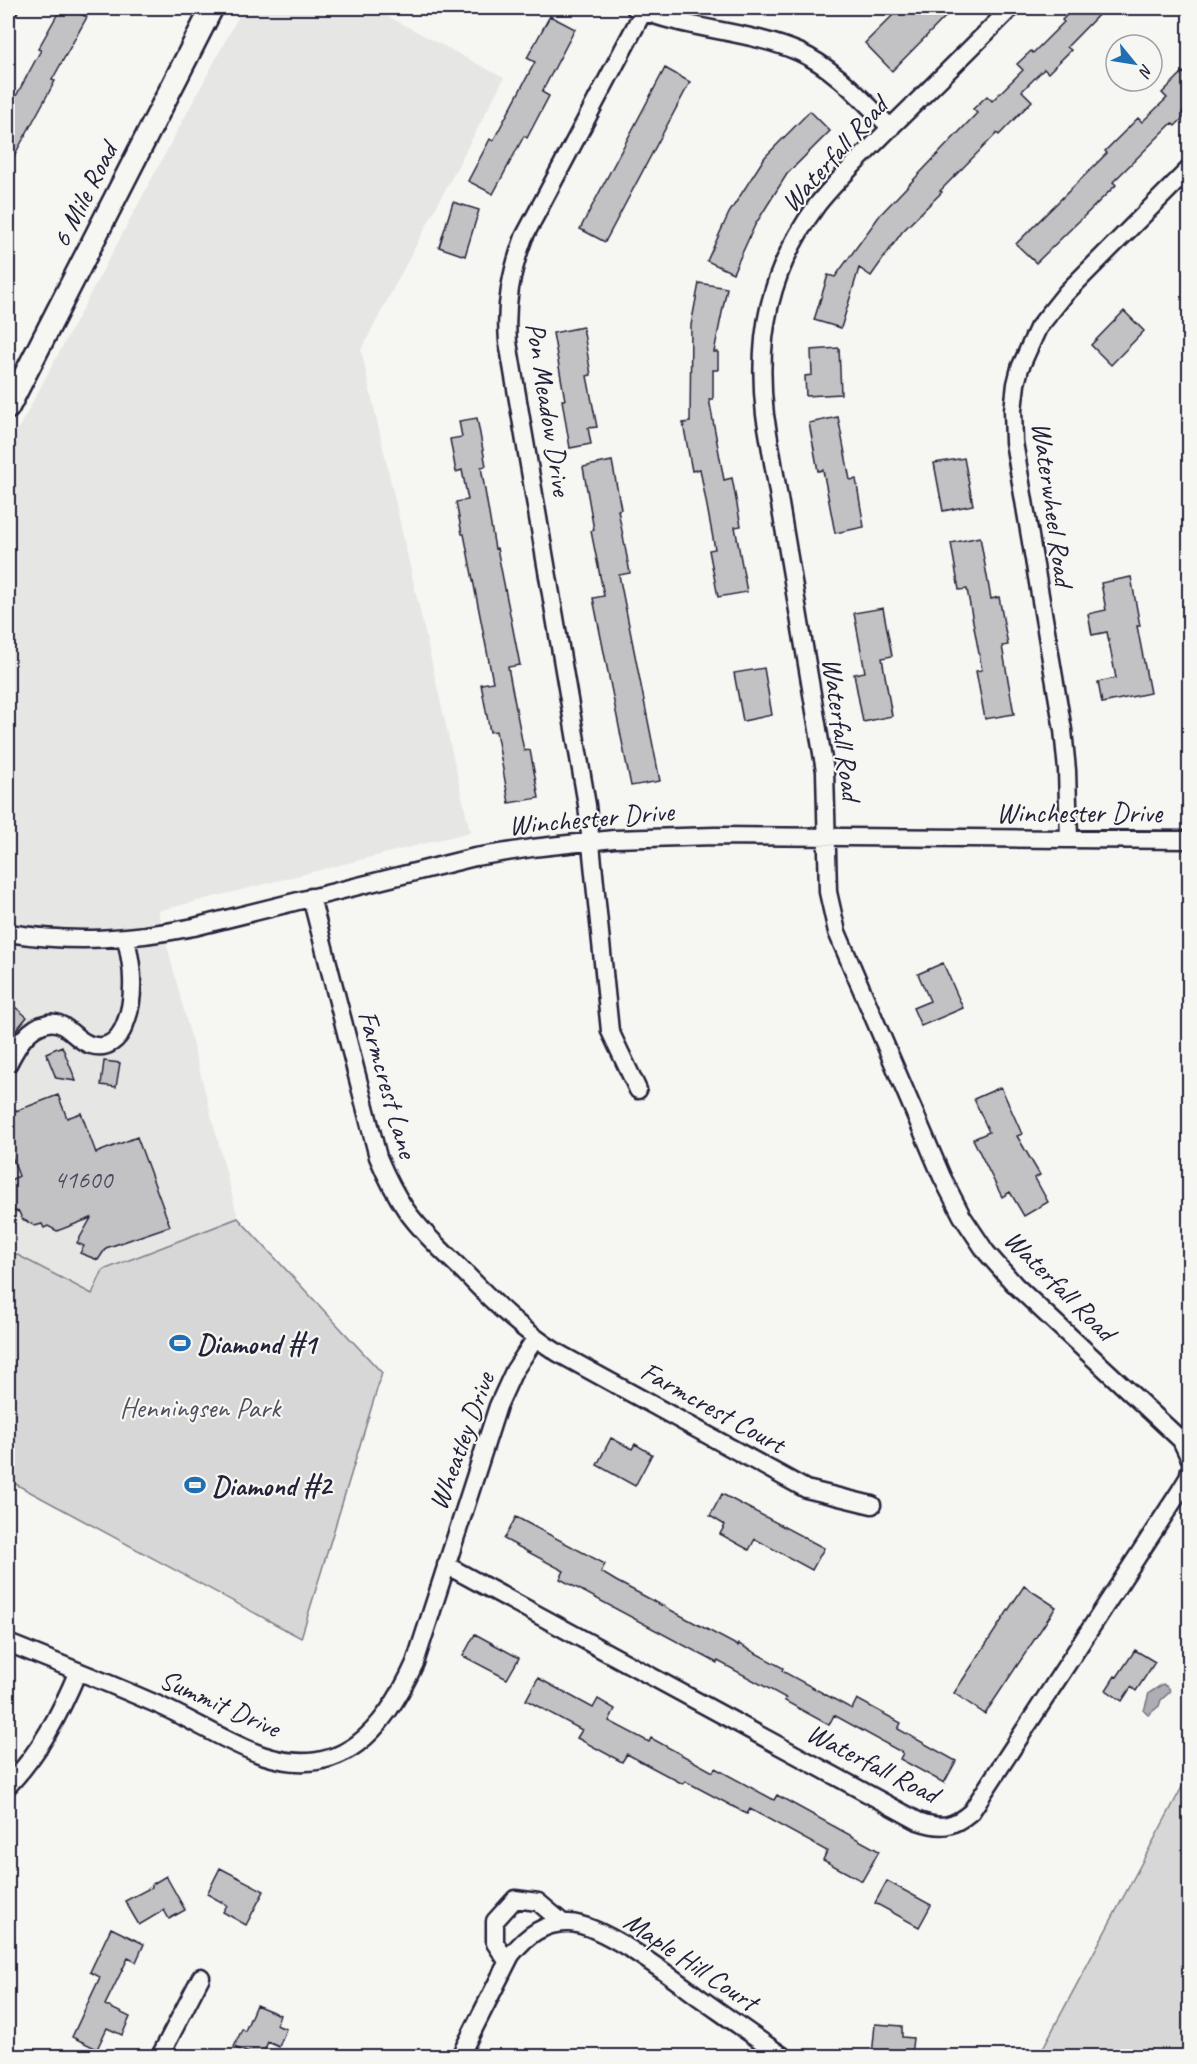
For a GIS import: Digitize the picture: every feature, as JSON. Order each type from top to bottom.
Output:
[{"type":"street","name":"6 Mile Road","points":[[8,408],[212,8]]},
{"type":"street","name":"Waterfall Road","points":[[1011,8],[832,188],[801,228],[774,289],[766,316],[761,381],[765,415],[825,771],[828,892],[837,932],[942,1177],[962,1216],[986,1252],[1015,1285],[1184,1437],[1190,1459]]},
{"type":"street","points":[[638,10],[675,21],[772,43],[799,52],[834,74],[891,128]]},
{"type":"street","name":"Pon Meadow Drive","points":[[638,10],[524,237],[513,267],[507,303],[508,342],[587,805],[610,1031],[638,1090]]},
{"type":"street","name":"Waterwheel Road","points":[[1069,839],[1063,730],[1014,442],[1013,410],[1016,384],[1030,344],[1053,307],[1188,171]]},
{"type":"street","name":"Winchester Drive","points":[[8,933],[67,940],[126,939],[194,927],[475,857],[614,839],[715,836],[1190,840]]},
{"type":"street","name":"Farmcrest Lane","points":[[310,897],[371,1138],[389,1182],[406,1210],[423,1231],[506,1315],[535,1339]]},
{"type":"street","points":[[8,1064],[19,1043],[33,1029],[49,1022],[60,1024],[92,1046],[107,1047],[113,1042],[124,1028],[132,983],[126,939]]},
{"type":"street","name":"Farmcrest Court","points":[[535,1339],[806,1489],[872,1505]]},
{"type":"street","name":"Wheatley Drive","points":[[446,1565],[498,1406],[514,1371],[535,1339]]},
{"type":"street","name":"Waterfall Road","points":[[446,1565],[918,1821],[940,1826],[960,1821],[971,1812],[1185,1490],[1190,1469]]},
{"type":"street","name":"Summit Drive","points":[[8,1643],[164,1707],[262,1755],[283,1760],[303,1761],[338,1755],[353,1748],[372,1732],[402,1692],[415,1663],[446,1565]]},
{"type":"street","points":[[8,1786],[49,1734],[78,1671]]},
{"type":"street","points":[[507,1962],[495,1943],[495,1921],[515,1899],[538,1902],[563,1923]]},
{"type":"street","name":"Maple Hill Court","points":[[460,2056],[507,1962],[523,1940],[545,1927],[563,1923],[595,1929],[615,1941],[654,1965],[783,2056]]},
{"type":"street","points":[[160,2056],[201,1977]]},
{"type":"shaded area","points":[[243,8],[372,8],[504,78],[361,350],[470,832],[158,911],[238,1218],[103,1270],[92,1294],[8,1250],[8,448]]},
{"type":"shaded area","points":[[1163,1684],[1169,1688],[1170,1692],[1148,1715],[1144,1711],[1149,1693]]},
{"type":"green space","name":"Henningsen Park","points":[[238,1218],[382,1373],[301,1638],[8,1480],[8,1250],[92,1294],[103,1270]]},
{"type":"green space","points":[[1189,1774],[1189,2056],[1039,2056],[1045,2044]]},
{"type":"building","points":[[61,8],[69,8],[87,17],[8,167],[8,111]]},
{"type":"building","points":[[900,8],[954,8],[892,71],[865,43]]},
{"type":"building","points":[[1074,8],[1105,8],[1067,47],[1071,50],[1048,73],[1044,69],[1022,91],[1032,101],[999,135],[997,133],[902,232],[871,276],[859,268],[841,328],[814,320],[828,275],[835,277],[880,215],[977,113],[973,109],[987,96],[992,101],[1023,70],[1017,64],[1031,51],[1033,53],[1064,22],[1062,20]]},
{"type":"building","points":[[550,16],[575,29],[542,92],[549,96],[527,138],[524,136],[493,194],[468,181],[490,139],[493,141],[535,62],[527,58]]},
{"type":"building","points":[[665,68],[690,82],[605,242],[580,229]]},
{"type":"building","points":[[1183,72],[1190,79],[1190,104],[1182,112],[1185,116],[1175,126],[1172,123],[1113,182],[1116,185],[1036,263],[1016,244],[1107,153],[1105,151],[1138,118],[1142,122],[1167,98],[1162,93]]},
{"type":"building","points":[[810,111],[830,131],[787,174],[755,225],[733,273],[707,261],[729,213],[765,157]]},
{"type":"building","points":[[453,202],[479,210],[465,256],[439,247]]},
{"type":"building","points":[[699,283],[727,288],[714,352],[718,352],[718,370],[713,370],[713,399],[709,399],[724,480],[732,478],[741,526],[735,527],[747,592],[718,597],[709,550],[715,549],[700,469],[692,471],[683,423],[690,422],[691,325]]},
{"type":"building","points":[[1124,311],[1144,331],[1111,365],[1091,345]]},
{"type":"building","points":[[583,327],[591,375],[587,376],[597,427],[588,428],[591,444],[570,448],[562,400],[565,400],[553,333]]},
{"type":"building","points":[[839,348],[841,394],[806,396],[805,376],[812,375],[811,350]]},
{"type":"building","points":[[838,417],[850,480],[856,479],[864,527],[835,533],[823,470],[818,471],[809,423]]},
{"type":"building","points":[[477,418],[486,466],[481,467],[495,549],[497,548],[520,665],[508,667],[524,751],[530,750],[539,798],[509,803],[496,731],[490,732],[481,684],[493,682],[456,502],[468,500],[462,470],[456,472],[450,439],[462,437],[459,421]]},
{"type":"building","points":[[964,458],[973,505],[943,511],[934,463]]},
{"type":"building","points":[[612,461],[621,509],[618,510],[630,573],[619,575],[660,781],[631,786],[593,598],[604,596],[591,531],[594,530],[583,467]]},
{"type":"building","points":[[980,537],[991,599],[999,597],[1008,645],[1002,646],[1014,714],[985,719],[976,671],[982,670],[967,589],[959,590],[951,543]]},
{"type":"building","points":[[1131,577],[1140,626],[1137,626],[1150,693],[1102,703],[1098,682],[1116,678],[1107,632],[1092,635],[1088,614],[1106,610],[1101,583]]},
{"type":"building","points":[[883,608],[892,656],[882,658],[892,716],[863,722],[854,674],[865,672],[854,613]]},
{"type":"building","points":[[764,668],[772,715],[743,721],[734,673]]},
{"type":"building","points":[[943,963],[963,1008],[921,1026],[913,1008],[930,1001],[918,974]]},
{"type":"building","points":[[15,1007],[27,1017],[8,1040],[8,1016]]},
{"type":"building","points":[[62,1046],[76,1081],[56,1078],[46,1053]]},
{"type":"building","points":[[104,1061],[120,1063],[116,1087],[101,1085]]},
{"type":"building","points":[[1001,1087],[1022,1134],[1017,1136],[1040,1175],[1035,1178],[1048,1202],[1024,1216],[1010,1192],[1002,1197],[973,1139],[989,1132],[974,1099]]},
{"type":"building","points":[[58,1095],[67,1118],[81,1113],[96,1153],[137,1137],[170,1226],[106,1248],[98,1260],[80,1253],[84,1246],[77,1243],[91,1218],[57,1231],[48,1226],[44,1228],[42,1224],[35,1226],[22,1219],[19,1212],[8,1209],[8,1181],[19,1176],[8,1146],[8,1114]]},
{"type":"building","points":[[611,1438],[632,1449],[635,1444],[652,1454],[635,1486],[597,1465]]},
{"type":"building","points":[[722,1494],[824,1548],[812,1570],[755,1539],[749,1550],[720,1534],[725,1525],[710,1516]]},
{"type":"building","points":[[516,1517],[605,1564],[601,1572],[616,1581],[738,1646],[739,1644],[783,1668],[782,1671],[852,1709],[857,1699],[901,1723],[898,1729],[956,1761],[944,1783],[900,1759],[903,1753],[834,1715],[829,1725],[785,1701],[786,1698],[718,1661],[717,1663],[560,1579],[564,1571],[504,1539]]},
{"type":"building","points":[[1024,1586],[1056,1607],[985,1714],[954,1693]]},
{"type":"building","points":[[475,1634],[519,1658],[507,1679],[463,1656]]},
{"type":"building","points":[[1135,1650],[1155,1662],[1136,1691],[1131,1687],[1122,1701],[1106,1690]]},
{"type":"building","points":[[538,1678],[593,1708],[598,1699],[615,1709],[609,1721],[649,1742],[651,1738],[713,1772],[715,1768],[774,1800],[777,1795],[879,1851],[862,1881],[823,1860],[827,1851],[750,1809],[747,1814],[627,1754],[622,1762],[577,1738],[582,1730],[526,1700]]},
{"type":"building","points":[[220,1868],[264,1891],[246,1925],[223,1912],[227,1905],[207,1894]]},
{"type":"building","points":[[166,1876],[185,1910],[169,1919],[164,1910],[139,1925],[125,1901],[152,1887],[151,1885]]},
{"type":"building","points":[[887,1881],[931,1905],[919,1927],[875,1903]]},
{"type":"building","points":[[111,1928],[144,1944],[136,1962],[128,1958],[105,2005],[130,2017],[122,2035],[107,2028],[97,2049],[72,2037],[100,1977],[90,1972]]},
{"type":"building","points":[[256,2005],[280,2015],[276,2025],[286,2029],[279,2047],[268,2042],[262,2056],[256,2056],[234,2047],[242,2029],[245,2031]]},
{"type":"building","points":[[875,2024],[902,2026],[902,2037],[913,2038],[911,2056],[872,2056]]},
{"type":"place","name":"Diamond #1","points":[[180,1343]]},
{"type":"place","name":"Diamond #2","points":[[195,1485]]}]
